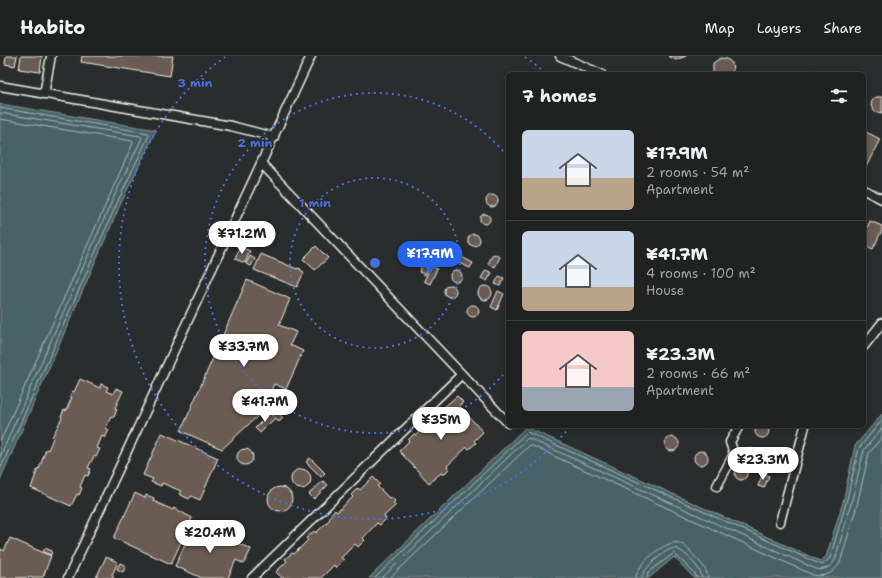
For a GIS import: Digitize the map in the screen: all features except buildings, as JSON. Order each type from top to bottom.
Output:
[{"type":"street","points":[[44,94],[51,56]]},
{"type":"street","points":[[68,578],[311,56]]},
{"type":"street","points":[[560,56],[596,72]]},
{"type":"street","points":[[0,86],[230,126],[274,137]]},
{"type":"street","points":[[261,163],[506,421]]},
{"type":"street","points":[[866,191],[882,199]]},
{"type":"street","points":[[866,343],[882,323]]},
{"type":"street","points":[[252,578],[461,375]]},
{"type":"street","points":[[717,486],[734,454],[730,442],[737,428]]},
{"type":"street","points":[[780,522],[804,428]]},
{"type":"water","points":[[0,104],[156,130],[120,205],[0,480]]},
{"type":"water","points":[[882,414],[882,578],[694,578],[674,557],[649,578],[369,578],[525,428],[528,428],[820,561],[826,557],[843,502],[855,446]]}]
